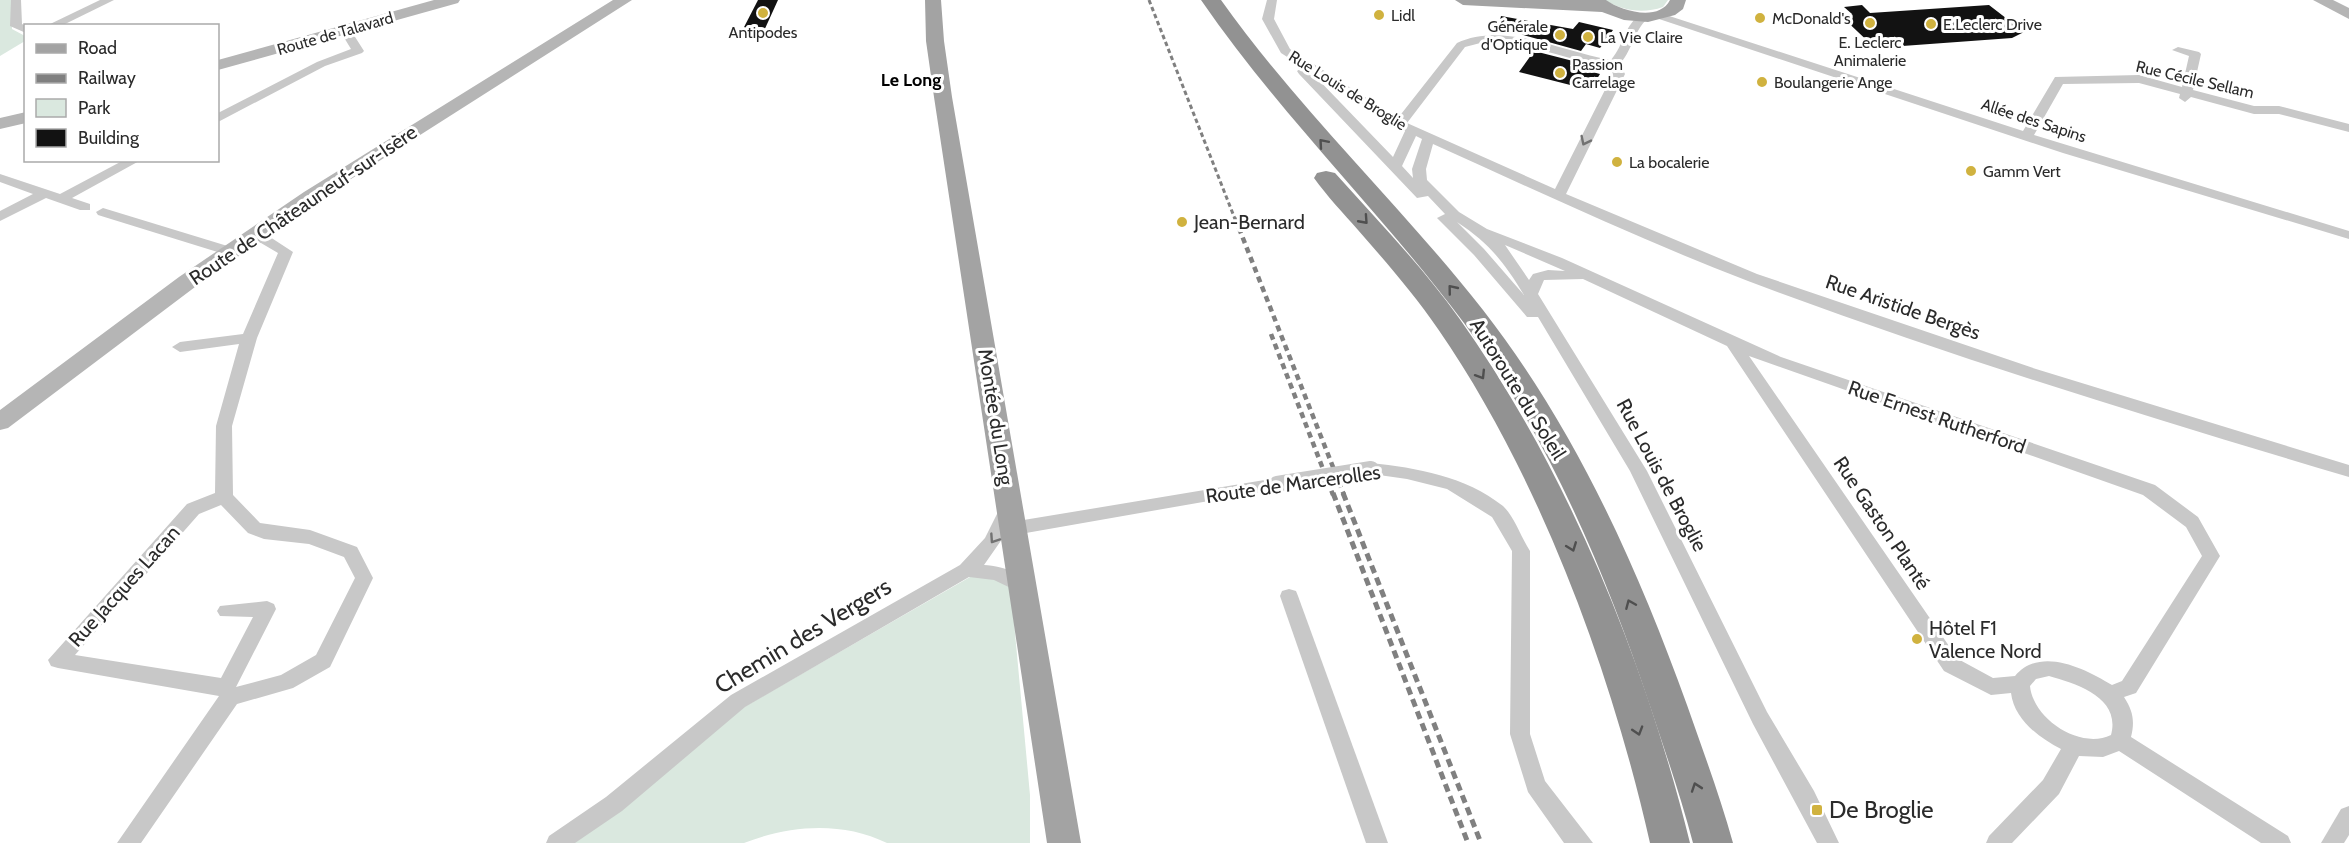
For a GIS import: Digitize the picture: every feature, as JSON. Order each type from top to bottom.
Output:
[{"type":"highway","name":"Autoroute du Soleil","points":[[1189,0],[1233,63],[1308,157],[1401,262],[1435,306],[1508,418],[1564,528],[1615,659],[1670,843]]},
{"type":"highway","name":"Autoroute du Soleil","points":[[1211,0],[1254,60],[1302,119],[1425,256],[1476,319],[1539,414],[1597,523],[1652,657],[1713,843]]},
{"type":"main road","name":"Route de Talavard","points":[[219,65],[452,0]]},
{"type":"main road","name":"Montée du Long","points":[[924,0],[935,41],[1064,843]]},
{"type":"main road","name":"Montée du Long","points":[[933,0],[935,41]]},
{"type":"main road","points":[[1463,0],[1599,3],[1620,13],[1644,19],[1679,2]]},
{"type":"main road","points":[[2322,1],[2349,14]]},
{"type":"main road","name":"Route de Châteauneuf-sur-Isère","points":[[0,422],[250,237],[350,171],[625,2]]},
{"type":"main road","points":[[0,124],[24,118]]},
{"type":"main road","name":"Montée du Long","points":[[1046,843],[1055,794]]},
{"type":"street","points":[[16,0],[16,26],[24,29]]},
{"type":"street","points":[[55,24],[109,0]]},
{"type":"street","name":"Rue Louis de Broglie","points":[[1272,0],[1268,20],[1285,51],[1406,127],[1455,151]]},
{"type":"street","name":"Allée des Sapins","points":[[1679,2],[1711,33]]},
{"type":"street","points":[[1614,64],[1644,19]]},
{"type":"street","name":"Allée des Sapins","points":[[1644,19],[1711,33],[2027,136],[2349,235]]},
{"type":"street","points":[[219,117],[321,64],[358,51],[346,31]]},
{"type":"street","points":[[1395,166],[1406,127],[1459,47],[1468,40],[1504,38],[1585,60],[1614,64]]},
{"type":"street","points":[[2178,50],[2195,54],[2186,95]]},
{"type":"street","points":[[1285,51],[1479,252],[1560,351],[1572,359]]},
{"type":"street","points":[[1557,196],[1619,74],[1614,64]]},
{"type":"street","name":"Rue Cécile Sellam","points":[[2027,136],[2059,80],[2139,79],[2186,95],[2254,110],[2279,110],[2349,128]]},
{"type":"street","name":"Rue Louis de Broglie","points":[[1428,139],[1419,169],[1420,181],[1454,215],[1482,232],[1504,252],[1530,297],[1572,359],[1638,471],[1760,718],[1806,798],[1828,843]]},
{"type":"street","points":[[1422,161],[1455,151]]},
{"type":"street","name":"Rue Aristide Bergès","points":[[1455,151],[1557,196],[1773,285],[2030,373],[2349,471]]},
{"type":"street","points":[[60,199],[131,162]]},
{"type":"street","points":[[0,178],[85,207]]},
{"type":"street","points":[[0,217],[45,193]]},
{"type":"street","points":[[103,212],[229,252]]},
{"type":"street","name":"Rue Ernest Rutherford","points":[[1482,232],[1550,266],[1602,282],[1733,344],[2149,490],[2192,522],[2211,556],[2129,687],[2110,694]]},
{"type":"street","points":[[228,692],[286,682],[323,661],[364,578],[351,552],[310,537],[264,532],[254,528],[224,496],[224,426],[249,338],[286,252],[265,240],[250,237]]},
{"type":"street","points":[[1479,252],[1502,265],[1515,269],[1533,261],[1550,266]]},
{"type":"street","points":[[1530,297],[1538,277],[1550,266]]},
{"type":"street","points":[[1509,288],[1515,269]]},
{"type":"street","points":[[180,347],[249,338]]},
{"type":"street","name":"Rue Gaston Planté","points":[[1733,344],[1952,665],[1991,687],[2020,684]]},
{"type":"street","name":"Route de Marcerolles","points":[[1011,515],[1276,484],[1371,469],[1407,473],[1452,484],[1498,512],[1521,551],[1521,734],[1536,785],[1573,837],[1582,843]]},
{"type":"street","name":"Rue Jacques Lacan","points":[[224,496],[193,509],[58,660],[228,692]]},
{"type":"street","name":"Chemin des Vergers","points":[[557,843],[614,804],[738,701],[967,570],[991,544],[1011,515]]},
{"type":"street","points":[[967,570],[997,573],[1023,587]]},
{"type":"street","points":[[1289,596],[1377,843]]},
{"type":"street","points":[[128,843],[228,692],[267,609],[227,611]]},
{"type":"street","points":[[2049,668],[2089,679],[2110,694],[2121,710],[2126,727],[2120,741],[2102,749],[2074,745],[2051,734],[2032,718],[2021,700],[2020,684],[2030,672],[2049,668]]},
{"type":"street","points":[[2120,741],[2280,843]]},
{"type":"street","points":[[1997,843],[2052,787],[2074,745]]},
{"type":"street","points":[[2332,843],[2349,816]]},
{"type":"green space","points":[[0,0],[11,0],[12,29],[24,35],[24,42],[0,56]]},
{"type":"green space","points":[[1605,0],[1668,0],[1663,7],[1641,11],[1619,7]]},
{"type":"green space","points":[[980,576],[1007,581],[1011,590],[1030,795],[1030,843],[887,843],[852,831],[816,828],[779,832],[744,843],[573,843],[739,710],[970,577]]},
{"type":"building","name":"Antipodes","points":[[758,0],[778,0],[763,33],[741,33]]},
{"type":"building","name":"E.Leclerc Drive","points":[[1862,5],[1870,13],[1989,5],[2024,32],[2012,38],[1875,48],[1840,15],[1852,14],[1844,7]]},
{"type":"building","points":[[1501,16],[1573,29],[1579,22],[1613,30],[1600,48],[1586,44],[1581,51],[1498,28]]},
{"type":"building","name":"Passion Carrelage","points":[[1534,51],[1573,61],[1570,66],[1600,74],[1590,90],[1519,72]]},
{"type":"railway","points":[[1149,0],[1235,219]]},
{"type":"railway","points":[[1235,218],[1344,495]]},
{"type":"railway","points":[[1271,334],[1333,495]]},
{"type":"railway","points":[[1333,493],[1468,843]]},
{"type":"railway","points":[[1343,493],[1481,843]]},
{"type":"place","name":"Antipodes","points":[[763,13]]},
{"type":"place","name":"Lidl","points":[[1379,15]]},
{"type":"place","name":"McDonald's","points":[[1760,18]]},
{"type":"place","name":"E. Leclerc Animalerie","points":[[1870,23]]},
{"type":"place","name":"E.Leclerc Drive","points":[[1931,24]]},
{"type":"place","name":"Générale d'Optique","points":[[1560,35]]},
{"type":"place","name":"La Vie Claire","points":[[1588,37]]},
{"type":"place","name":"Passion Carrelage","points":[[1560,73]]},
{"type":"place","name":"Boulangerie Ange","points":[[1762,82]]},
{"type":"place","name":"La bocalerie","points":[[1617,162]]},
{"type":"place","name":"Gamm Vert","points":[[1971,171]]},
{"type":"place","name":"Jean-Bernard","points":[[1182,222]]},
{"type":"place","name":"Hôtel F1 Valence Nord","points":[[1917,639]]},
{"type":"place","name":"De Broglie","points":[[1817,810]]},
{"type":"district","name":"Le Long","points":[[911,80]]}]
